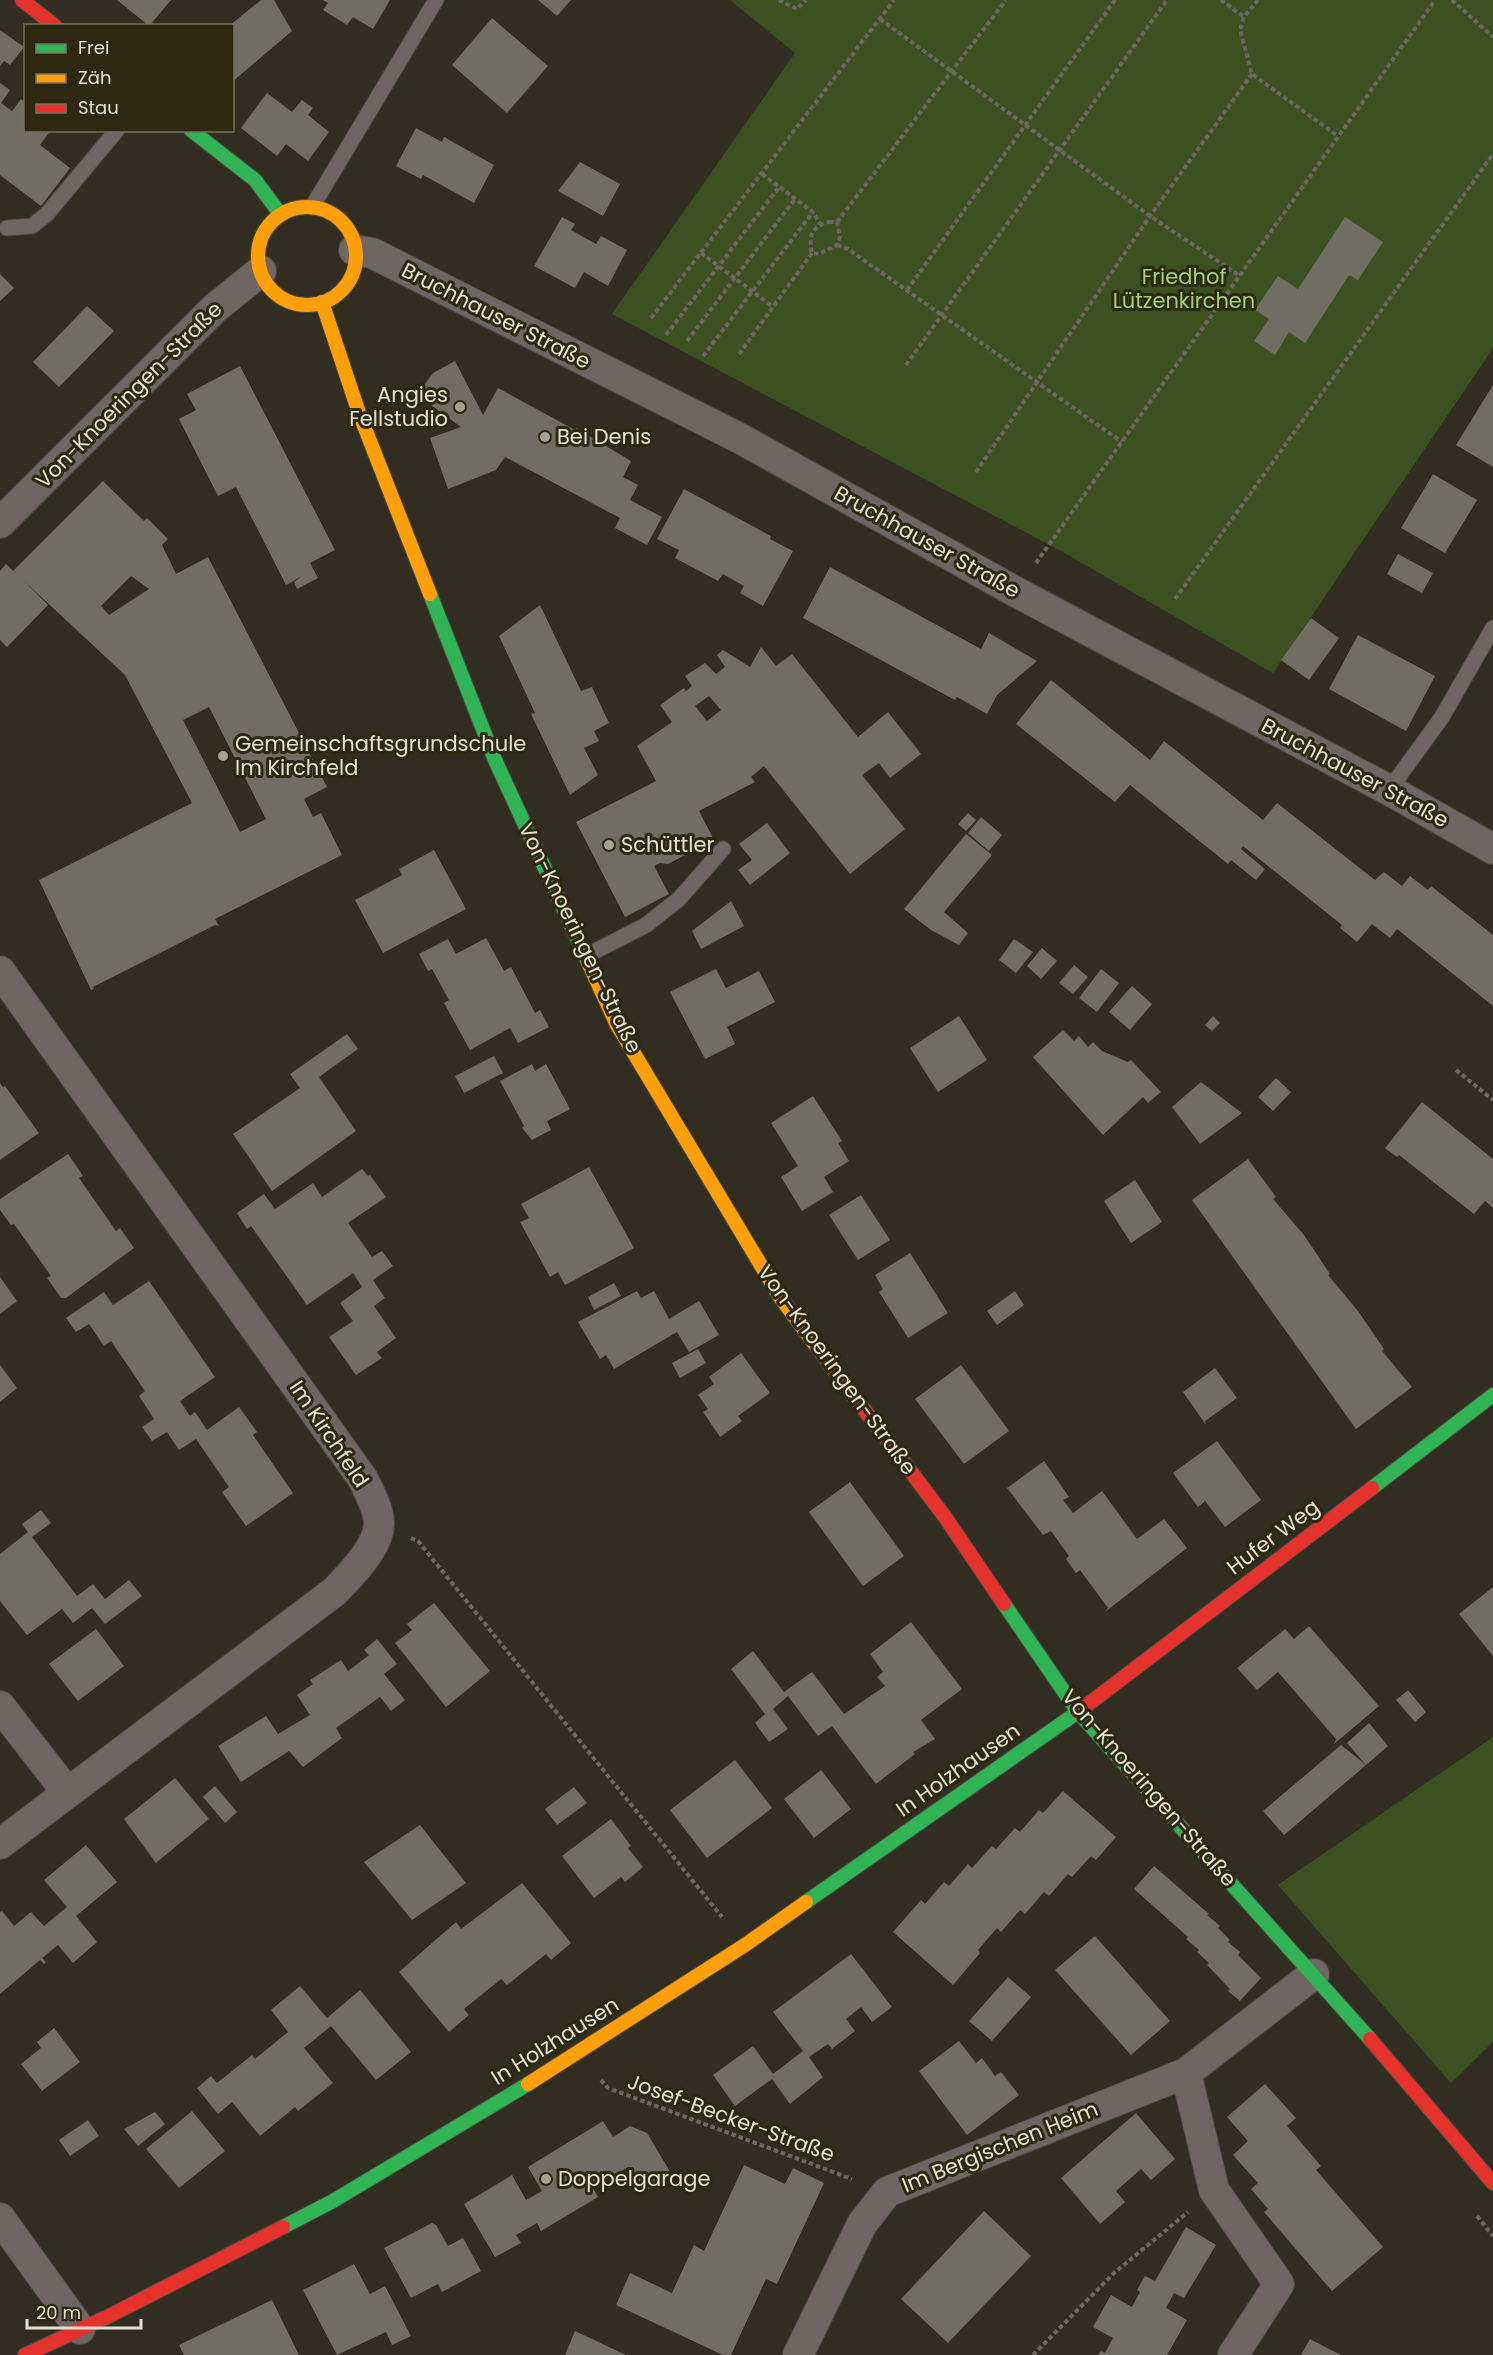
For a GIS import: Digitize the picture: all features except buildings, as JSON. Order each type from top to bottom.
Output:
[{"type":"main road","points":[[22,0],[52,24]]},
{"type":"main road","points":[[194,132],[255,180],[281,214]]},
{"type":"main road","points":[[312,207],[328,211],[341,220],[351,233],[356,264],[350,280],[340,292],[322,302],[295,303],[280,296],[268,286],[261,271],[258,255],[261,240],[269,225],[281,214],[296,208],[312,207]]},
{"type":"main road","name":"Von-Knoeringen-Straße","points":[[322,302],[359,413],[482,728],[586,956],[618,1025],[780,1297],[945,1517],[1078,1712],[1314,1974],[1493,2183]]},
{"type":"main road","name":"Hufer Weg","points":[[1078,1712],[1493,1395]]},
{"type":"main road","name":"In Holzhausen","points":[[25,2355],[333,2201],[579,2052],[745,1945],[1078,1712]]},
{"type":"street","name":"Bruchhauser Straße","points":[[354,250],[372,254],[741,439],[1016,592],[1389,790],[1493,849]]},
{"type":"street","name":"Von-Knoeringen-Straße","points":[[0,523],[215,308],[261,271]]},
{"type":"street","name":"Im Kirchfeld","points":[[0,970],[363,1479],[374,1502],[379,1524]]},
{"type":"street","points":[[0,1844],[334,1592],[356,1570],[370,1548],[379,1524]]},
{"type":"street","points":[[0,1706],[67,1792]]},
{"type":"street","name":"Im Bergischen Heim","points":[[798,2355],[862,2224],[887,2192],[1186,2073],[1314,1974]]},
{"type":"street","points":[[1186,2073],[1214,2190],[1279,2284],[1233,2355]]},
{"type":"street","points":[[0,2218],[80,2329]]},
{"type":"lane","points":[[312,207],[436,0]]},
{"type":"lane","points":[[7,228],[32,226],[47,214],[115,132]]},
{"type":"lane","points":[[1389,790],[1442,717],[1493,628]]},
{"type":"lane","points":[[586,956],[646,925],[679,899],[723,849]]},
{"type":"path","points":[[779,0],[797,9],[806,0]]},
{"type":"path","points":[[651,318],[894,0]]},
{"type":"path","points":[[739,354],[812,253],[810,235],[820,224],[837,222],[1006,0]]},
{"type":"path","points":[[907,290],[1115,0]]},
{"type":"path","points":[[906,365],[1167,0]]},
{"type":"path","points":[[1221,0],[1244,17]]},
{"type":"path","points":[[1258,0],[1244,17],[1240,30],[1252,74],[1338,136]]},
{"type":"path","points":[[1016,592],[1435,0]]},
{"type":"path","points":[[1452,0],[1493,37]]},
{"type":"path","points":[[880,19],[1150,216],[1240,276]]},
{"type":"path","points":[[976,472],[1150,216],[1252,74]]},
{"type":"path","points":[[1175,599],[1493,154]]},
{"type":"path","points":[[762,174],[813,212],[820,224]]},
{"type":"path","points":[[666,335],[779,187]]},
{"type":"path","points":[[687,341],[795,199]]},
{"type":"path","points":[[703,356],[813,212]]},
{"type":"path","points":[[812,253],[819,254],[837,245],[840,237],[837,222]]},
{"type":"path","points":[[837,245],[848,249],[1122,442]]},
{"type":"path","points":[[701,253],[773,307]]},
{"type":"path","points":[[1456,1070],[1493,1100]]},
{"type":"path","points":[[379,1524],[418,1541],[745,1945]]},
{"type":"path","name":"Josef-Becker-Straße","points":[[579,2052],[608,2088],[887,2192]]},
{"type":"path","points":[[1033,2355],[1114,2273],[1214,2190]]},
{"type":"green space","name":"Friedhof Lützenkirchen","points":[[730,0],[1493,0],[1493,348],[1273,673],[1061,551],[612,314],[795,53]]},
{"type":"green space","points":[[1493,1737],[1493,2042],[1451,2083],[1278,1885]]},
{"type":"traffic: fast","points":[[194,132],[255,180],[281,215]]},
{"type":"traffic: fast","points":[[430,594],[495,760],[588,962]]},
{"type":"traffic: fast","points":[[1372,1488],[1493,1395]]},
{"type":"traffic: fast","points":[[1004,1604],[1078,1712],[1370,2039]]},
{"type":"traffic: fast","points":[[806,1902],[1078,1712]]},
{"type":"traffic: fast","points":[[283,2227],[333,2201],[528,2084]]},
{"type":"traffic: slow","points":[[307,207],[326,211],[341,222],[352,237],[356,256],[352,275],[341,290],[326,301],[307,305],[288,301],[273,290],[262,275],[258,256],[262,237],[273,222],[288,211],[307,207]]},
{"type":"traffic: slow","points":[[322,302],[359,413],[430,594]]},
{"type":"traffic: slow","points":[[588,962],[617,1025],[780,1297],[817,1347]]},
{"type":"traffic: slow","points":[[528,2084],[745,1945],[806,1902]]},
{"type":"traffic: jam","points":[[22,0],[52,24]]},
{"type":"traffic: jam","points":[[817,1347],[945,1517],[1004,1604]]},
{"type":"traffic: jam","points":[[1078,1712],[1372,1488]]},
{"type":"traffic: jam","points":[[1370,2039],[1493,2183]]},
{"type":"traffic: jam","points":[[25,2355],[111,2315],[283,2227]]},
{"type":"place","name":"Angies Fellstudio","points":[[460,407]]},
{"type":"place","name":"Bei Denis","points":[[545,437]]},
{"type":"place","name":"Gemeinschaftsgrundschule Im Kirchfeld","points":[[223,756]]},
{"type":"place","name":"Schüttler","points":[[609,845]]},
{"type":"place","name":"Doppelgarage","points":[[546,2179]]}]
